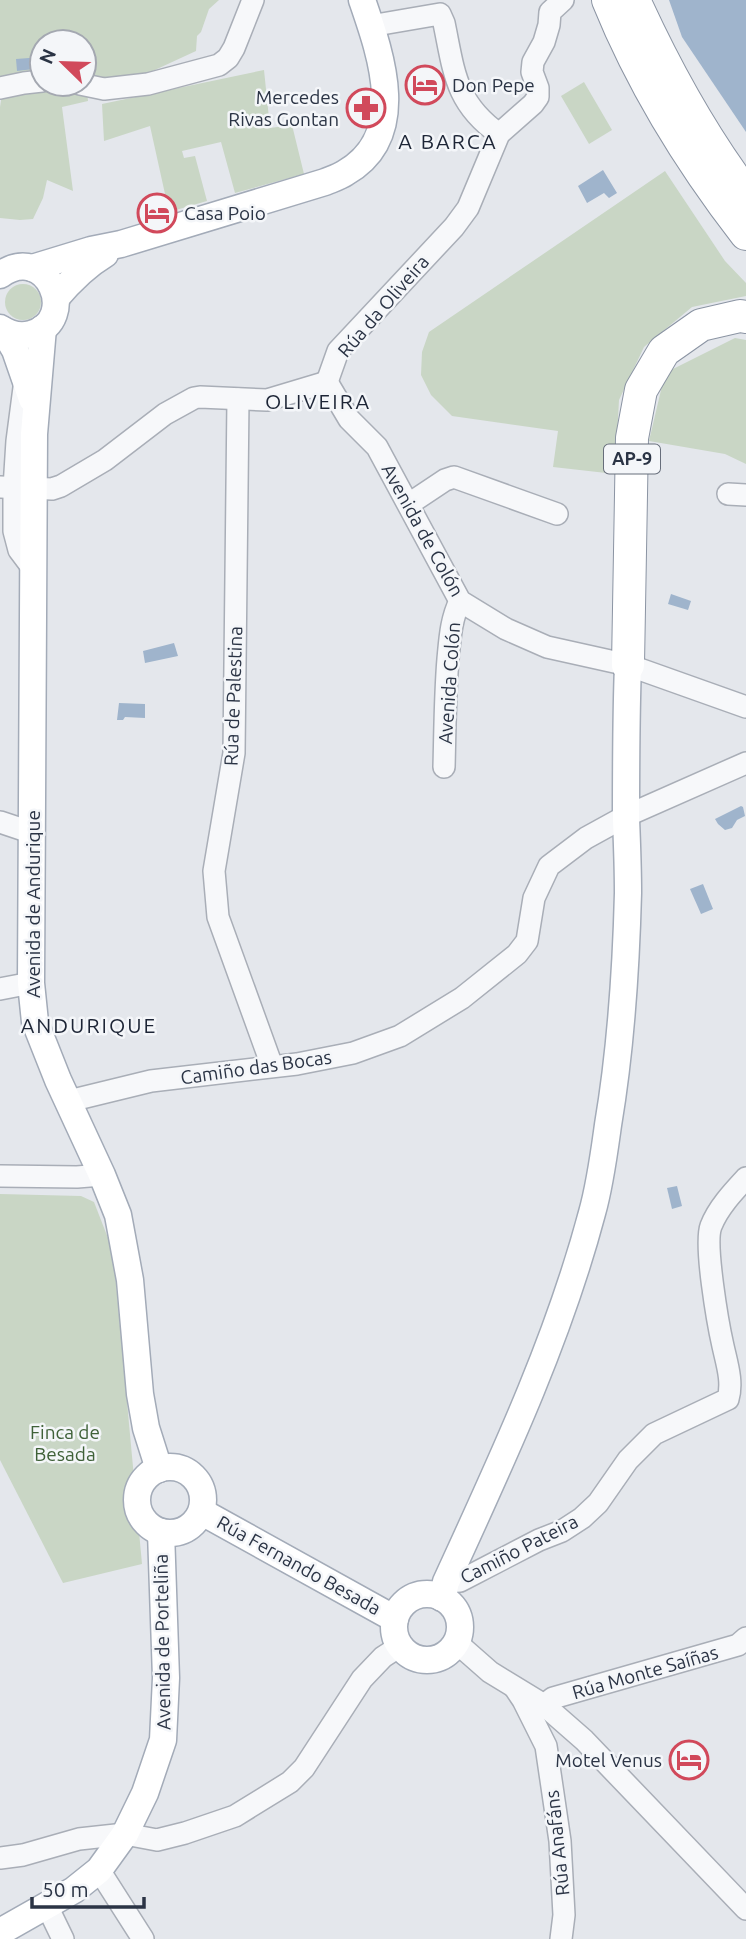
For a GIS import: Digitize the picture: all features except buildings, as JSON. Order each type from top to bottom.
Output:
[{"type":"highway","points":[[608,0],[638,65],[674,131],[717,197],[746,234]]},
{"type":"highway","points":[[634,0],[659,54],[695,119],[746,194]]},
{"type":"highway","name":"AP-9","points":[[628,665],[632,438],[641,390],[664,351],[682,338],[701,325],[746,317]]},
{"type":"main road","points":[[32,268],[325,182],[345,173],[364,159],[380,135],[386,106],[382,68],[362,0]]},
{"type":"main road","name":"Avenida de Andurique","points":[[121,243],[87,265],[70,282],[56,298],[53,315],[43,328],[36,409],[16,488],[33,833],[31,983],[36,1022],[58,1080],[118,1215],[130,1280],[140,1394],[146,1428],[159,1469]]},
{"type":"main road","points":[[0,275],[14,267],[32,268],[51,282],[56,298]]},
{"type":"main road","points":[[2,329],[27,335],[43,328]]},
{"type":"main road","points":[[2,329],[15,350],[36,409]]},
{"type":"main road","points":[[444,1590],[539,1371],[592,1212],[613,1096],[623,1000],[628,886],[628,665]]},
{"type":"main road","points":[[170,1467],[180,1468],[190,1473],[202,1490],[202,1512],[190,1528],[170,1534],[160,1532],[150,1528],[143,1520],[136,1499],[138,1489],[150,1473],[170,1467]]},
{"type":"main road","name":"Rúa Fernando Besada","points":[[202,1512],[396,1619]]},
{"type":"main road","name":"Avenida de Porteliña","points":[[0,1932],[74,1890],[100,1870],[125,1835],[145,1793],[163,1740],[166,1678],[160,1532]]},
{"type":"main road","points":[[444,1590],[460,1622],[457,1643],[441,1658],[429,1661],[418,1659],[400,1646],[394,1630],[396,1619],[406,1603],[414,1597],[444,1590]]},
{"type":"street","points":[[98,88],[148,84],[219,65],[228,58],[234,48],[253,0]]},
{"type":"street","points":[[370,26],[440,14],[457,84],[485,124],[499,134],[538,97],[538,88],[532,72],[533,62],[544,42],[551,4]]},
{"type":"street","points":[[0,88],[28,83]]},
{"type":"street","name":"Rúa da Oliveira","points":[[327,382],[338,351],[454,227],[468,208],[499,134]]},
{"type":"street","name":"Avenida de Andurique","points":[[16,488],[17,441],[25,380]]},
{"type":"street","points":[[16,488],[52,489],[61,486],[105,460],[165,414],[194,398],[267,400],[327,382]]},
{"type":"street","name":"Avenida de Colón","points":[[327,382],[349,419],[377,447],[460,601],[506,629],[547,647],[628,665],[746,707]]},
{"type":"street","name":"Rúa de Palestina","points":[[238,399],[234,753],[214,871],[218,917],[272,1066]]},
{"type":"street","points":[[408,504],[454,477],[557,514]]},
{"type":"street","name":"Avenida Colón","points":[[444,767],[450,634],[453,614],[460,601]]},
{"type":"street","name":"Camiño das Bocas","points":[[69,1101],[151,1081],[297,1064],[353,1053],[400,1036],[462,998],[517,954],[527,941],[534,898],[549,866],[586,838],[626,816],[746,763]]},
{"type":"street","points":[[0,822],[33,833]]},
{"type":"street","points":[[0,989],[31,983]]},
{"type":"street","points":[[0,1176],[102,1175]]},
{"type":"street","name":"Camiño Pateira","points":[[444,1590],[572,1525],[598,1503],[628,1460],[654,1434],[729,1399],[732,1388],[719,1325],[708,1241],[711,1227],[731,1193],[746,1178]]},
{"type":"street","name":"Rúa Monte Saíñas","points":[[552,1712],[553,1698],[737,1645],[746,1638]]},
{"type":"street","points":[[457,1643],[490,1672],[552,1712],[597,1753],[746,1909]]},
{"type":"street","points":[[0,1858],[23,1855],[79,1839],[125,1835],[157,1840],[235,1815],[290,1783],[304,1768],[362,1679],[383,1657],[400,1646]]},
{"type":"street","name":"Rúa Anafáns","points":[[512,1685],[523,1700],[546,1746],[560,1841],[564,1915],[561,1939]]},
{"type":"street","points":[[546,1746],[552,1712]]},
{"type":"street","points":[[100,1870],[142,1939]]},
{"type":"street","points":[[47,1906],[63,1939]]},
{"type":"green space","points":[[0,0],[219,0],[209,9],[197,36],[196,51],[144,75],[98,78],[98,28],[28,28],[28,76],[0,80]]},
{"type":"green space","points":[[264,70],[270,128],[292,125],[304,174],[235,193],[221,142],[182,151],[184,158],[195,156],[207,201],[169,212],[150,126],[104,141],[102,104]]},
{"type":"green space","points":[[584,82],[612,130],[589,144],[561,96]]},
{"type":"green space","points":[[27,88],[28,98],[88,98],[88,101],[62,107],[73,191],[47,180],[43,198],[33,219],[0,218],[2,94]]},
{"type":"green space","points":[[665,171],[725,261],[746,283],[746,296],[692,307],[644,347],[619,400],[615,474],[553,467],[558,431],[452,416],[431,395],[421,375],[422,352],[429,332]]},
{"type":"green space","points":[[23,284],[36,289],[41,302],[36,315],[23,320],[10,315],[5,302],[10,289]]},
{"type":"green space","points":[[735,338],[746,340],[746,464],[725,454],[649,441],[665,373]]},
{"type":"green space","name":"Finca de Besada","points":[[0,1194],[81,1196],[94,1202],[113,1251],[142,1564],[63,1583],[0,1460]]},
{"type":"water","points":[[669,0],[746,0],[746,132],[682,37]]},
{"type":"water","points":[[28,58],[28,70],[17,71],[16,59]]},
{"type":"water","points":[[603,170],[617,193],[609,198],[604,193],[587,203],[578,186]]},
{"type":"water","points":[[671,594],[691,601],[688,610],[668,604]]},
{"type":"water","points":[[174,643],[178,656],[145,663],[143,651]]},
{"type":"water","points":[[119,703],[145,704],[145,718],[125,717],[123,720],[117,720]]},
{"type":"water","points":[[741,806],[745,816],[737,820],[732,828],[725,830],[718,824],[715,819]]},
{"type":"water","points":[[703,884],[713,909],[701,914],[690,889]]},
{"type":"water","points":[[677,1186],[682,1206],[672,1209],[667,1188]]},
{"type":"place","name":"Don Pepe","points":[[425,85]]},
{"type":"place","name":"Mercedes Rivas Gontan","points":[[366,108]]},
{"type":"place","name":"Casa Poio","points":[[157,213]]},
{"type":"place","name":"Motel Venus","points":[[689,1760]]},
{"type":"district","name":"A BARCA","points":[[448,142]]},
{"type":"district","name":"OLIVEIRA","points":[[318,402]]},
{"type":"district","name":"ANDURIQUE","points":[[89,1026]]}]
